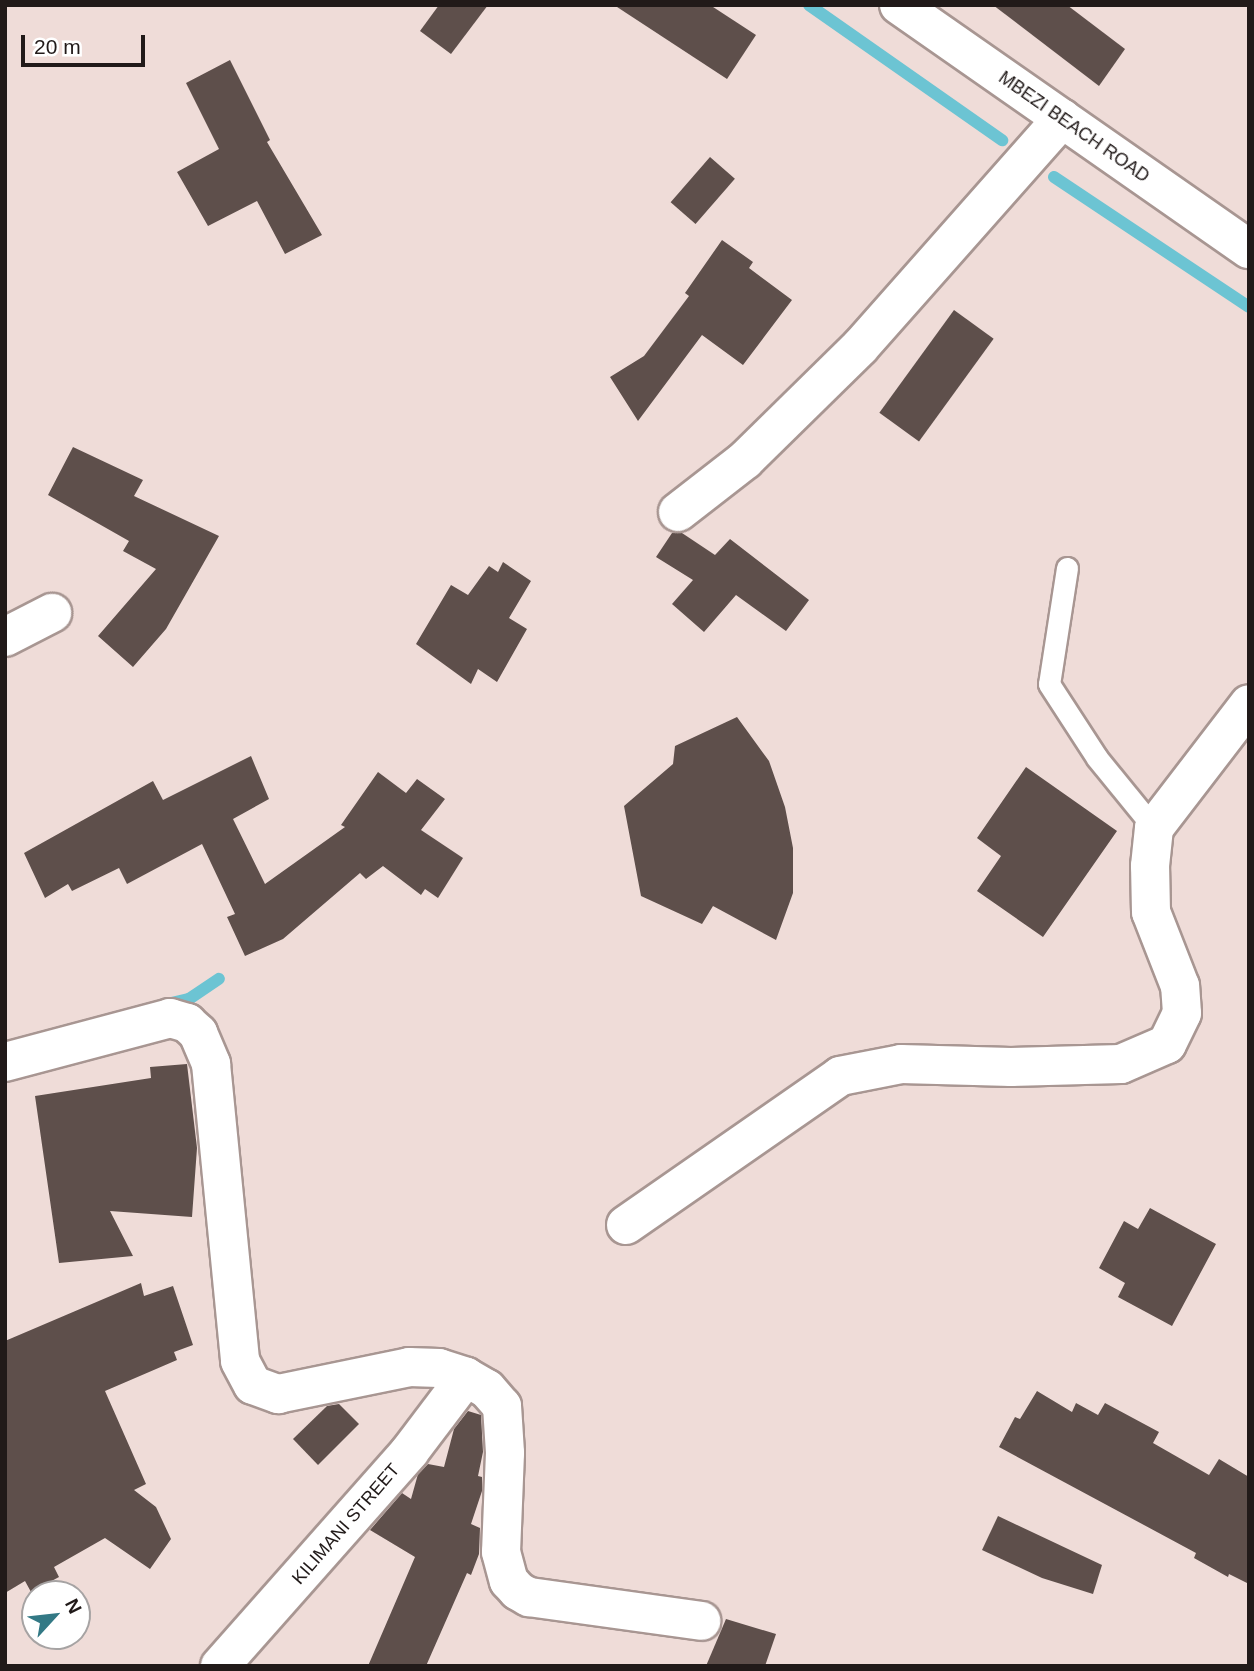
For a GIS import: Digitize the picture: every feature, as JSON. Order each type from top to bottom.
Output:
[{"type":"street","name":"MBEZI BEACH ROAD","points":[[899,5],[1249,249]]},
{"type":"street","points":[[678,512],[745,460],[860,346],[1062,119]]},
{"type":"street","points":[[5,637],[52,613]]},
{"type":"street","points":[[626,1225],[840,1076],[901,1064],[1121,1064],[1167,1044],[1182,1013],[1180,986],[1151,912],[1150,866],[1154,828],[1249,704]]},
{"type":"street","points":[[5,1062],[170,1018],[187,1023],[198,1033],[211,1064],[240,1361],[253,1385],[278,1394],[409,1367],[439,1367],[466,1377],[487,1389],[502,1406],[505,1453],[500,1552],[509,1581],[518,1591],[529,1597],[701,1621]]},
{"type":"street","name":"KILIMANI STREET","points":[[220,1666],[410,1451],[466,1377]]},
{"type":"lane","points":[[1067,568],[1049,684],[1097,758],[1154,828]]},
{"type":"building","points":[[439,5],[488,5],[451,54],[420,31]]},
{"type":"building","points":[[614,5],[710,5],[756,35],[727,79]]},
{"type":"building","points":[[993,5],[1067,5],[1125,49],[1099,86]]},
{"type":"building","points":[[230,60],[270,140],[267,142],[322,235],[285,254],[257,201],[208,226],[177,172],[219,149],[186,83]]},
{"type":"building","points":[[710,157],[735,179],[696,224],[671,202]]},
{"type":"building","points":[[722,240],[753,262],[749,268],[792,300],[743,365],[702,335],[638,421],[610,377],[644,356],[689,296],[685,293]]},
{"type":"building","points":[[954,310],[994,339],[919,442],[879,413]]},
{"type":"building","points":[[73,447],[143,480],[134,496],[219,536],[166,629],[133,667],[98,636],[156,569],[123,551],[129,541],[48,495]]},
{"type":"building","points":[[672,533],[682,533],[715,555],[730,539],[809,600],[786,631],[736,595],[704,632],[672,604],[693,580],[656,557]]},
{"type":"building","points":[[503,562],[531,581],[509,618],[527,629],[497,682],[478,669],[471,684],[416,644],[451,585],[468,595],[489,566],[498,572]]},
{"type":"building","points":[[737,717],[769,761],[785,807],[793,848],[793,893],[776,940],[713,906],[702,924],[641,896],[624,806],[673,764],[675,746]]},
{"type":"building","points":[[251,756],[269,799],[233,819],[265,884],[345,827],[341,825],[378,772],[406,793],[417,779],[445,799],[421,830],[463,858],[438,898],[425,889],[421,895],[383,866],[366,879],[360,873],[283,939],[245,956],[227,917],[235,914],[202,844],[127,884],[119,868],[72,891],[68,884],[45,898],[24,853],[153,781],[163,800]]},
{"type":"building","points":[[1026,767],[1117,831],[1043,937],[977,891],[1001,856],[977,838]]},
{"type":"building","points":[[187,1064],[197,1148],[192,1217],[110,1211],[133,1256],[59,1263],[35,1096],[151,1078],[150,1067]]},
{"type":"building","points":[[1150,1208],[1216,1244],[1172,1326],[1118,1297],[1125,1283],[1099,1268],[1124,1221],[1138,1229]]},
{"type":"building","points":[[141,1283],[144,1296],[173,1286],[193,1345],[174,1352],[177,1360],[105,1391],[146,1484],[134,1490],[156,1507],[171,1539],[150,1569],[105,1538],[54,1567],[59,1577],[53,1580],[21,1580],[21,1583],[5,1593],[5,1341]]},
{"type":"building","points":[[1037,1391],[1072,1412],[1076,1403],[1098,1415],[1105,1403],[1159,1432],[1153,1443],[1209,1475],[1219,1459],[1249,1477],[1249,1584],[1229,1574],[1228,1577],[1194,1558],[1196,1553],[999,1447],[1015,1417],[1020,1419]]},
{"type":"building","points":[[339,1404],[359,1424],[318,1465],[293,1439],[327,1406]]},
{"type":"building","points":[[468,1411],[481,1415],[483,1452],[478,1476],[482,1477],[482,1491],[471,1524],[480,1528],[479,1554],[471,1575],[467,1573],[426,1666],[368,1666],[415,1557],[370,1530],[402,1493],[411,1499],[418,1474],[428,1464],[444,1467],[454,1429]]},
{"type":"building","points":[[998,1516],[1102,1565],[1093,1594],[1042,1578],[982,1550]]},
{"type":"building","points":[[726,1619],[776,1634],[765,1666],[706,1666]]},
{"type":"waterway","points":[[809,5],[1002,140]]},
{"type":"waterway","points":[[1054,177],[1249,307]]},
{"type":"waterway","points":[[167,1004],[189,999],[219,979]]}]
